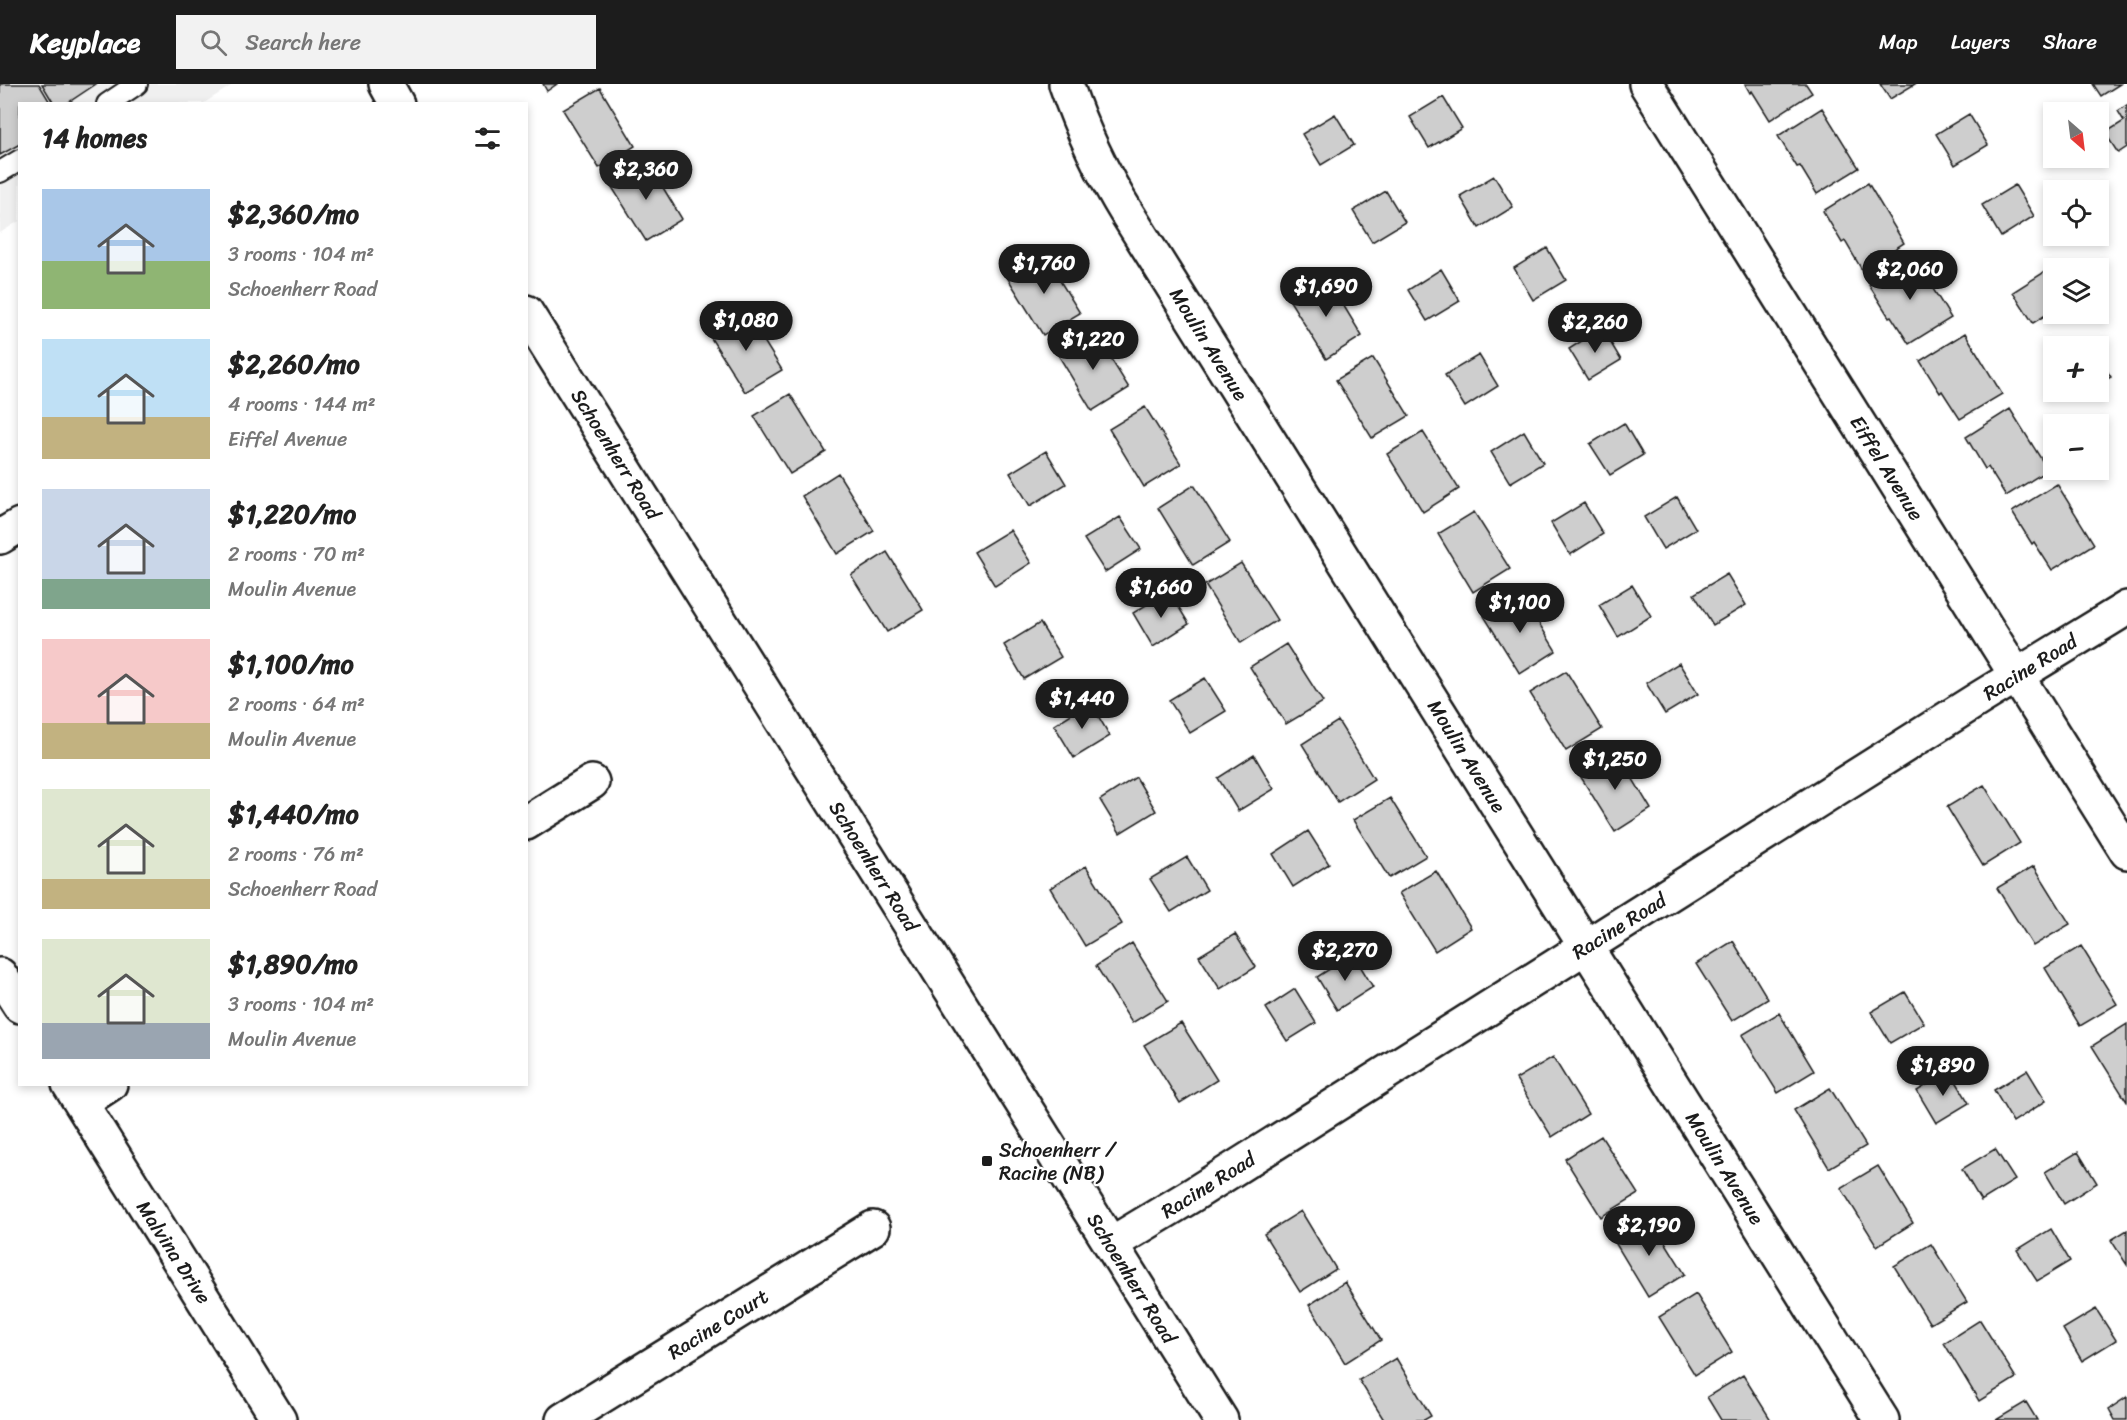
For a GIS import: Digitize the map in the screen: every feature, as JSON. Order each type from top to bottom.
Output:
[{"type":"street","points":[[386,84],[397,102]]},
{"type":"street","name":"Moulin Avenue","points":[[1066,84],[1082,130],[1104,176],[1882,1420]]},
{"type":"street","name":"Eiffel Avenue","points":[[1646,84],[2127,852]]},
{"type":"street","name":"Schoenherr Road","points":[[528,315],[1221,1420]]},
{"type":"street","points":[[0,537],[18,526]]},
{"type":"street","name":"Racine Road","points":[[1111,1244],[2127,608]]},
{"type":"street","points":[[528,822],[592,782]]},
{"type":"street","points":[[0,975],[18,1003]]},
{"type":"street","points":[[75,1094],[103,1086]]},
{"type":"street","name":"Malvina Drive","points":[[75,1094],[279,1420]]},
{"type":"street","name":"Racine Court","points":[[563,1420],[873,1228]]},
{"type":"lane","points":[[110,102],[137,84]]},
{"type":"lane","points":[[0,172],[18,161]]},
{"type":"shaded area","points":[[0,84],[234,84],[206,102],[18,102],[18,222],[0,233]]},
{"type":"building","points":[[0,84],[39,84],[50,102],[18,102],[18,145],[0,155]]},
{"type":"building","points":[[42,84],[96,84],[69,102],[53,102]]},
{"type":"building","points":[[543,84],[557,84],[547,91]]},
{"type":"building","points":[[1745,84],[1806,84],[1812,93],[1770,120]]},
{"type":"building","points":[[1880,84],[1915,84],[1890,99]]},
{"type":"building","points":[[2093,84],[2120,84],[2101,96]]},
{"type":"building","points":[[600,88],[635,146],[599,168],[563,110]]},
{"type":"building","points":[[1443,97],[1462,128],[1429,148],[1410,117]]},
{"type":"building","points":[[2127,105],[2127,147],[2118,153],[2109,139],[2109,130],[2124,121],[2118,111]]},
{"type":"building","points":[[1822,108],[1859,168],[1817,194],[1778,136]]},
{"type":"building","points":[[1335,114],[1354,145],[1321,165],[1302,134]]},
{"type":"building","points":[[1969,114],[1988,145],[1955,165],[1936,134]]},
{"type":"building","points":[[647,161],[682,219],[646,241],[610,184]]},
{"type":"building","points":[[1494,176],[1513,207],[1479,228],[1460,196]]},
{"type":"building","points":[[1868,183],[1904,243],[1862,270],[1845,241],[1842,243],[1823,211]]},
{"type":"building","points":[[2015,185],[2034,216],[2001,237],[1982,205]]},
{"type":"building","points":[[1386,191],[1405,222],[1372,242],[1353,211]]},
{"type":"building","points":[[1547,248],[1566,280],[1533,300],[1514,268]]},
{"type":"building","points":[[1044,255],[1080,313],[1043,335],[1007,277]]},
{"type":"building","points":[[1914,258],[1951,318],[1909,344],[1869,285]]},
{"type":"building","points":[[1441,269],[1460,301],[1427,321],[1408,290]]},
{"type":"building","points":[[2043,273],[2043,317],[2033,323],[2013,292]]},
{"type":"building","points":[[1327,278],[1362,336],[1326,359],[1290,301]]},
{"type":"building","points":[[746,312],[782,370],[745,392],[709,335]]},
{"type":"building","points":[[1602,328],[1621,360],[1588,380],[1569,349]]},
{"type":"building","points":[[1093,330],[1129,388],[1092,411],[1057,353]]},
{"type":"building","points":[[1965,333],[2002,394],[1960,419],[1920,361]]},
{"type":"building","points":[[1479,355],[1498,386],[1465,407],[1445,375]]},
{"type":"building","points":[[1373,358],[1409,416],[1372,438],[1336,380]]},
{"type":"building","points":[[790,394],[826,452],[790,474],[754,416]]},
{"type":"building","points":[[1145,407],[1181,464],[1144,487],[1109,429]]},
{"type":"building","points":[[2010,409],[2043,462],[2043,473],[2006,496],[1988,467],[1985,469],[1966,437]]},
{"type":"building","points":[[1624,423],[1643,455],[1610,475],[1590,444]]},
{"type":"building","points":[[1524,431],[1543,463],[1510,483],[1491,452]]},
{"type":"building","points":[[1423,432],[1459,489],[1423,512],[1387,454]]},
{"type":"building","points":[[1046,451],[1066,484],[1030,506],[1010,473]]},
{"type":"building","points":[[838,473],[874,531],[837,554],[802,496]]},
{"type":"building","points":[[2057,484],[2094,544],[2052,570],[2012,512]]},
{"type":"building","points":[[1194,485],[1230,542],[1193,565],[1158,508]]},
{"type":"building","points":[[1677,497],[1696,529],[1663,549],[1644,517]]},
{"type":"building","points":[[1584,503],[1603,534],[1570,555],[1551,523]]},
{"type":"building","points":[[1474,512],[1510,569],[1473,592],[1438,534]]},
{"type":"building","points":[[1120,517],[1141,549],[1105,572],[1084,539]]},
{"type":"building","points":[[1010,530],[1031,563],[995,586],[974,552]]},
{"type":"building","points":[[887,552],[923,610],[887,632],[851,575]]},
{"type":"building","points":[[1241,563],[1277,620],[1241,643],[1205,585]]},
{"type":"building","points":[[1727,574],[1746,605],[1713,625],[1694,594]]},
{"type":"building","points":[[1632,585],[1651,616],[1618,637],[1599,605]]},
{"type":"building","points":[[1169,591],[1189,624],[1153,647],[1133,613]]},
{"type":"building","points":[[1521,594],[1556,651],[1520,674],[1484,616]]},
{"type":"building","points":[[1040,623],[1061,657],[1024,679],[1004,645]]},
{"type":"building","points":[[1286,644],[1323,702],[1286,724],[1250,667]]},
{"type":"building","points":[[1679,663],[1698,694],[1665,714],[1646,683]]},
{"type":"building","points":[[1566,671],[1602,729],[1566,751],[1530,693]]},
{"type":"building","points":[[1205,678],[1226,711],[1190,733],[1169,700]]},
{"type":"building","points":[[1090,702],[1110,736],[1074,758],[1054,725]]},
{"type":"building","points":[[1338,721],[1374,779],[1338,802],[1302,744]]},
{"type":"building","points":[[1616,751],[1651,809],[1615,832],[1579,774]]},
{"type":"building","points":[[1254,755],[1274,789],[1238,811],[1218,778]]},
{"type":"building","points":[[1136,777],[1156,811],[1120,833],[1100,800]]},
{"type":"building","points":[[1984,785],[2020,843],[1983,866],[1947,807]]},
{"type":"building","points":[[1390,798],[1426,856],[1389,878],[1353,820]]},
{"type":"building","points":[[1308,831],[1329,864],[1293,887],[1273,854]]},
{"type":"building","points":[[1187,857],[1207,890],[1171,912],[1150,879]]},
{"type":"building","points":[[1086,866],[1122,924],[1085,946],[1050,888]]},
{"type":"building","points":[[2034,866],[2070,924],[2033,946],[1997,888]]},
{"type":"building","points":[[1436,871],[1471,928],[1435,951],[1399,893]]},
{"type":"building","points":[[1235,934],[1256,967],[1220,989],[1199,956]]},
{"type":"building","points":[[1733,941],[1768,999],[1732,1021],[1696,964]]},
{"type":"building","points":[[1132,943],[1168,1001],[1132,1023],[1096,966]]},
{"type":"building","points":[[2081,946],[2117,1004],[2080,1026],[2045,968]]},
{"type":"building","points":[[1353,954],[1373,987],[1337,1010],[1317,977]]},
{"type":"building","points":[[1295,989],[1316,1023],[1287,1041],[1266,1008]]},
{"type":"building","points":[[1905,992],[1924,1023],[1890,1043],[1871,1012]]},
{"type":"building","points":[[1779,1013],[1814,1071],[1778,1093],[1742,1035]]},
{"type":"building","points":[[1181,1023],[1217,1080],[1180,1103],[1144,1045]]},
{"type":"building","points":[[2127,1024],[2127,1102],[2092,1046]]},
{"type":"building","points":[[1553,1057],[1588,1114],[1552,1137],[1516,1079]]},
{"type":"building","points":[[2027,1070],[2046,1101],[2013,1122],[1994,1090]]},
{"type":"building","points":[[1950,1071],[1969,1103],[1936,1123],[1917,1091]]},
{"type":"building","points":[[1830,1088],[1866,1146],[1829,1168],[1794,1110]]},
{"type":"building","points":[[1601,1136],[1638,1194],[1601,1217],[1565,1159]]},
{"type":"building","points":[[1995,1149],[2015,1180],[1981,1201],[1962,1169]]},
{"type":"building","points":[[2078,1152],[2097,1183],[2064,1204],[2045,1172]]},
{"type":"building","points":[[1878,1166],[1913,1223],[1877,1246],[1841,1188]]},
{"type":"building","points":[[1301,1211],[1336,1269],[1300,1292],[1264,1234]]},
{"type":"building","points":[[1649,1216],[1685,1274],[1648,1297],[1613,1239]]},
{"type":"building","points":[[2051,1229],[2070,1261],[2037,1281],[2017,1250]]},
{"type":"building","points":[[2127,1230],[2127,1265],[2111,1240]]},
{"type":"building","points":[[1931,1244],[1967,1302],[1930,1324],[1894,1266]]},
{"type":"building","points":[[1345,1282],[1381,1340],[1345,1363],[1309,1305]]},
{"type":"building","points":[[1696,1294],[1732,1352],[1695,1375],[1659,1317]]},
{"type":"building","points":[[2096,1309],[2116,1340],[2082,1361],[2063,1329]]},
{"type":"building","points":[[1980,1320],[2016,1378],[1979,1401],[1944,1343]]},
{"type":"building","points":[[1396,1358],[1431,1416],[1424,1420],[1384,1420],[1359,1380]]},
{"type":"building","points":[[1743,1375],[1771,1420],[1721,1420],[1707,1397]]},
{"type":"building","points":[[2127,1397],[2127,1420],[2115,1420],[2109,1409]]},
{"type":"building","points":[[2026,1402],[2037,1420],[1996,1420]]},
{"type":"place","name":"Schoenherr / Racine (NB)","points":[[987,1161]]}]
